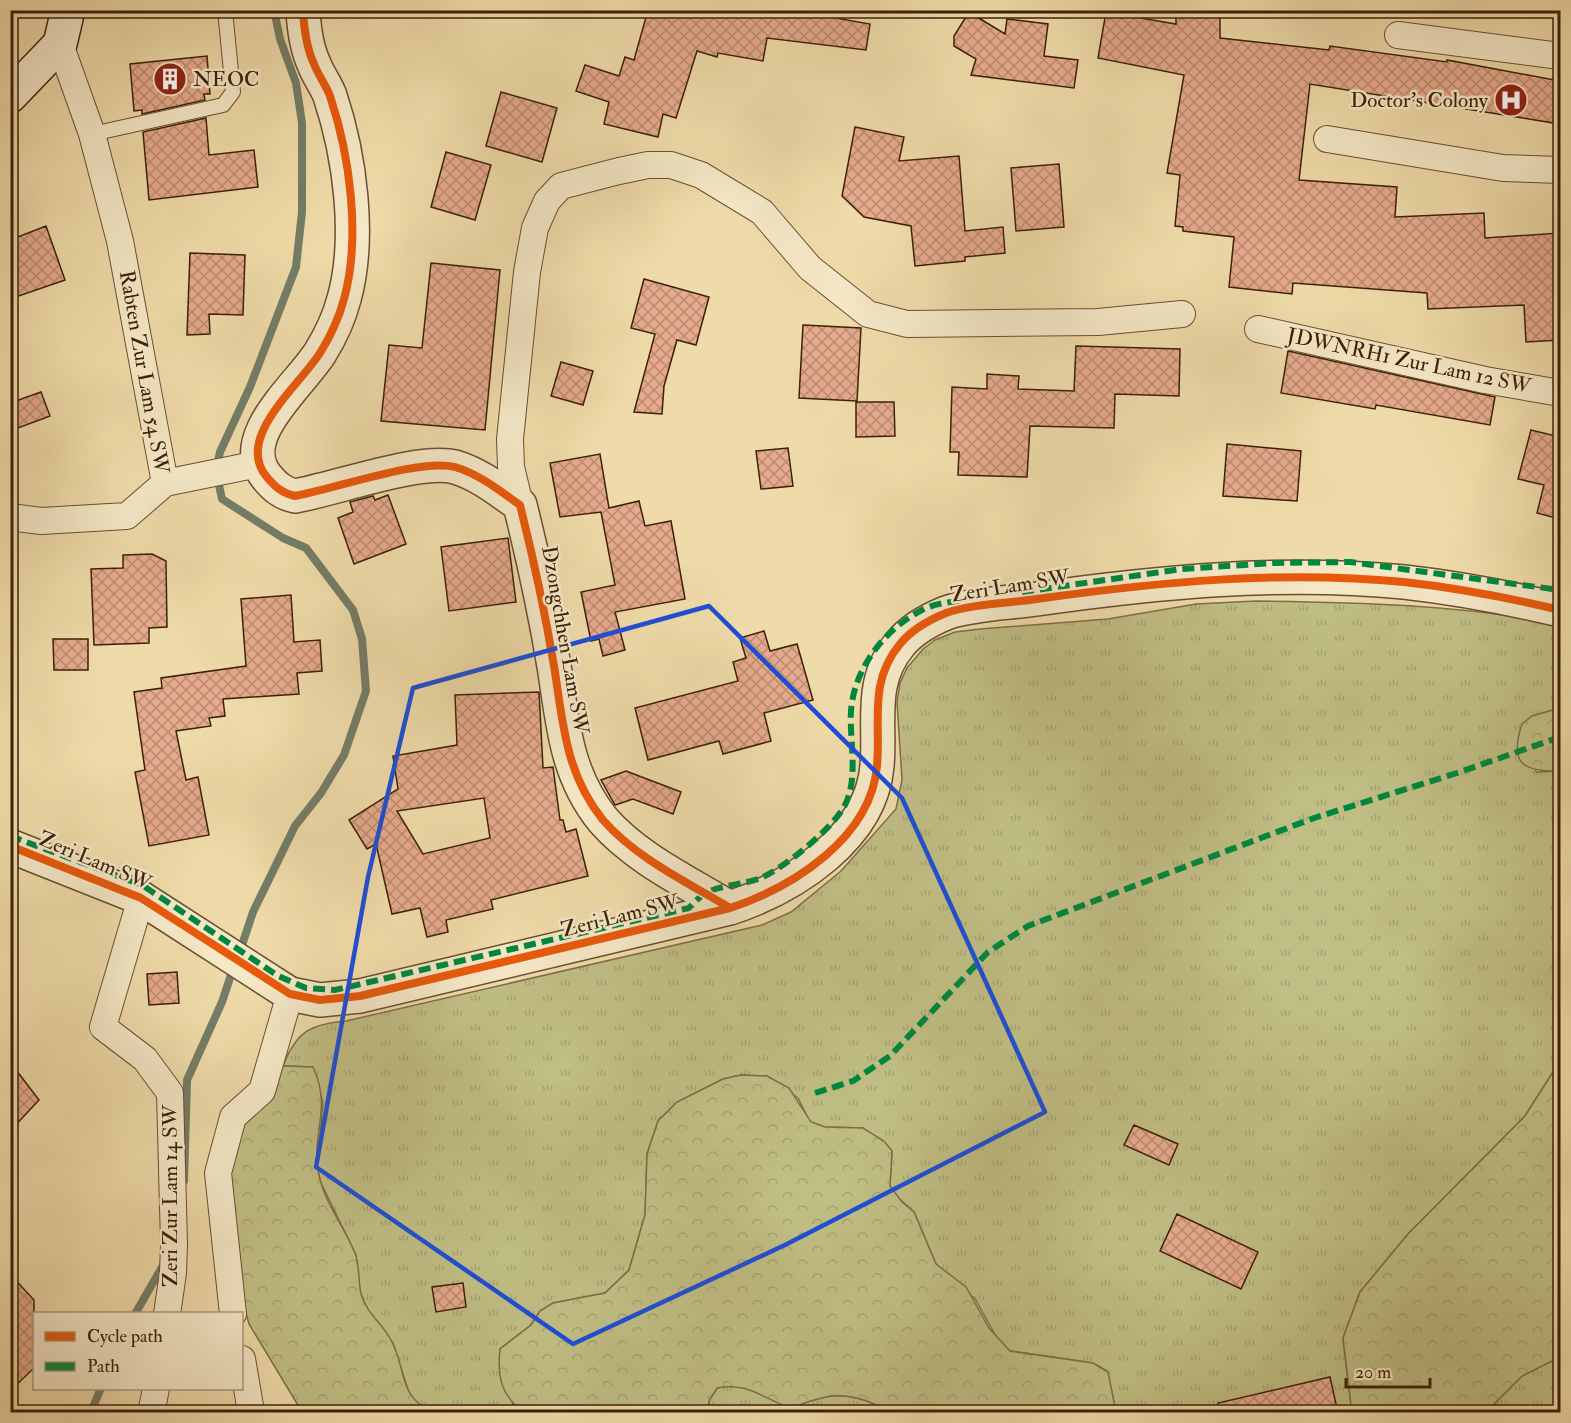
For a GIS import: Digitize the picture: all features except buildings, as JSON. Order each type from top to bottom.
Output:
[{"type":"street","points":[[10,96],[60,44],[68,10]]},
{"type":"street","points":[[243,467],[265,426],[320,353],[337,320],[348,284],[352,225],[341,129],[329,93],[313,63],[304,33],[303,10]]},
{"type":"street","points":[[1398,35],[1560,56]]},
{"type":"street","name":"Rabten Zur Lam 54 SW","points":[[10,517],[40,521],[127,516],[165,483],[120,242],[92,134],[60,44]]},
{"type":"street","points":[[1327,139],[1503,168],[1560,170]]},
{"type":"street","points":[[520,505],[511,467],[510,439],[528,272],[536,228],[554,193],[561,186],[581,179],[648,165],[671,165],[701,174],[762,212],[810,268],[868,314],[907,324],[1098,322],[1182,314]]},
{"type":"street","name":"JDWNRH1 Zur Lam 12 SW","points":[[1258,329],[1485,380],[1560,393]]},
{"type":"street","points":[[165,483],[243,467],[283,493],[295,496],[401,471],[437,465],[455,467],[492,485],[520,505]]},
{"type":"street","name":"Dzongchhen Lam SW","points":[[520,505],[554,664],[564,739],[573,769],[603,819],[622,838],[669,872],[730,908]]},
{"type":"street","name":"Zeri Lam SW","points":[[10,846],[141,898],[290,994],[320,1000],[360,996],[730,908],[753,900],[780,886],[826,855],[866,810],[878,766],[876,703],[887,667],[898,645],[912,631],[949,612],[1165,584],[1277,578],[1404,582],[1522,601],[1560,610]]},
{"type":"street","name":"Zeri Zur Lam 14 SW","points":[[141,898],[103,1028],[145,1059],[170,1093],[174,1244],[173,1273],[167,1312]]},
{"type":"street","points":[[233,1312],[218,1173],[232,1117],[262,1091],[290,994]]},
{"type":"street","points":[[243,1365],[251,1413]]},
{"type":"lane","points":[[92,134],[223,105],[233,92],[225,10]]},
{"type":"highlighted area","points":[[709,606],[902,798],[1045,1112],[785,1245],[573,1344],[316,1167],[368,877],[413,688]]},
{"type":"green space","points":[[1256,601],[1409,606],[1485,613],[1560,624],[1560,708],[1532,716],[1536,772],[1560,771],[1560,1061],[1525,1116],[1408,1234],[1360,1292],[1343,1338],[1351,1405],[1341,1412],[1116,1412],[1107,1371],[1093,1363],[1010,1351],[998,1340],[975,1299],[936,1264],[914,1212],[893,1193],[890,1186],[892,1151],[863,1128],[825,1127],[810,1122],[798,1098],[767,1076],[741,1075],[723,1079],[677,1102],[658,1121],[647,1154],[645,1215],[629,1270],[605,1293],[553,1303],[540,1311],[531,1325],[500,1349],[513,1405],[525,1412],[431,1412],[411,1399],[393,1343],[365,1307],[360,1292],[356,1255],[321,1183],[317,1168],[323,1103],[313,1067],[283,1066],[299,1038],[314,1028],[333,1022],[346,1021],[762,925],[791,912],[841,871],[896,809],[902,780],[897,702],[900,683],[907,668],[923,649],[935,640],[955,632],[1108,619],[1196,604]]},
{"type":"green space","points":[[1560,708],[1560,771],[1536,770],[1528,767],[1518,756],[1518,737],[1522,724],[1532,716]]},
{"type":"green space","points":[[1560,1061],[1560,1357],[1522,1376],[1486,1412],[1341,1412],[1351,1405],[1343,1338],[1360,1292],[1408,1234],[1525,1116]]},
{"type":"green space","points":[[283,1066],[313,1067],[321,1095],[317,1144],[320,1181],[355,1253],[364,1301],[391,1340],[408,1389],[420,1405],[431,1412],[302,1412],[249,1324],[235,1274],[226,1194],[232,1140],[254,1090]]},
{"type":"green space","points":[[741,1075],[767,1076],[789,1088],[811,1122],[825,1127],[863,1128],[884,1141],[892,1151],[890,1186],[902,1202],[914,1212],[936,1264],[966,1287],[989,1328],[1010,1351],[1093,1363],[1108,1372],[1116,1412],[887,1412],[867,1401],[846,1396],[819,1398],[790,1408],[738,1387],[717,1388],[709,1401],[708,1412],[525,1412],[517,1406],[502,1385],[499,1368],[500,1349],[531,1325],[540,1311],[553,1303],[605,1293],[629,1270],[645,1215],[647,1154],[658,1121],[677,1102],[723,1079]]},
{"type":"green space","points":[[1560,1357],[1560,1412],[1486,1412],[1522,1376]]},
{"type":"green space","points":[[734,1385],[748,1388],[790,1408],[828,1397],[846,1396],[867,1401],[887,1412],[708,1412],[709,1401],[717,1388]]},
{"type":"waterway","points":[[239,954],[253,912],[295,826],[321,793],[344,755],[366,691],[362,639],[353,610],[306,548],[283,538],[222,499],[216,471],[220,452],[250,387],[296,267],[302,212],[302,123],[296,83],[280,39],[274,10]]},
{"type":"waterway","points":[[184,1181],[187,1080],[222,1002],[234,966]]},
{"type":"waterway","points":[[136,1312],[165,1262]]},
{"type":"waterway","points":[[91,1412],[100,1390]]},
{"type":"marked path","points":[[1022,592],[1182,569],[1273,563],[1350,562],[1560,590]]},
{"type":"marked path","points":[[10,836],[142,885],[278,976],[306,988],[335,990],[689,908],[706,893],[756,880],[772,872],[804,849],[825,830],[840,813],[850,790],[853,764],[851,711],[853,695],[865,665],[884,639],[908,618],[932,606],[966,600]]},
{"type":"marked path","points":[[815,1093],[853,1081],[890,1056],[988,952],[1028,926],[1314,818],[1457,773],[1560,737]]},
{"type":"cycle path","points":[[303,10],[309,51],[330,96],[343,144],[351,197],[352,250],[344,299],[334,327],[320,353],[274,412],[264,429],[258,445],[259,461],[266,476],[282,491],[295,496],[400,470],[440,465],[455,467],[472,474],[520,505],[543,605],[563,727],[573,765],[590,802],[616,834],[646,858],[730,908]]},
{"type":"cycle path","points":[[10,846],[141,898],[290,994],[320,1000],[360,996],[730,908],[754,899],[803,873],[844,837],[860,816],[872,792],[877,766],[880,688],[883,673],[890,658],[915,629],[946,613],[979,606],[1128,587],[1220,580],[1312,577],[1424,584],[1560,610]]},
{"type":"place","name":"NEOC","points":[[170,79]]},
{"type":"place","name":"Doctor’s Colony","points":[[1511,100]]}]
